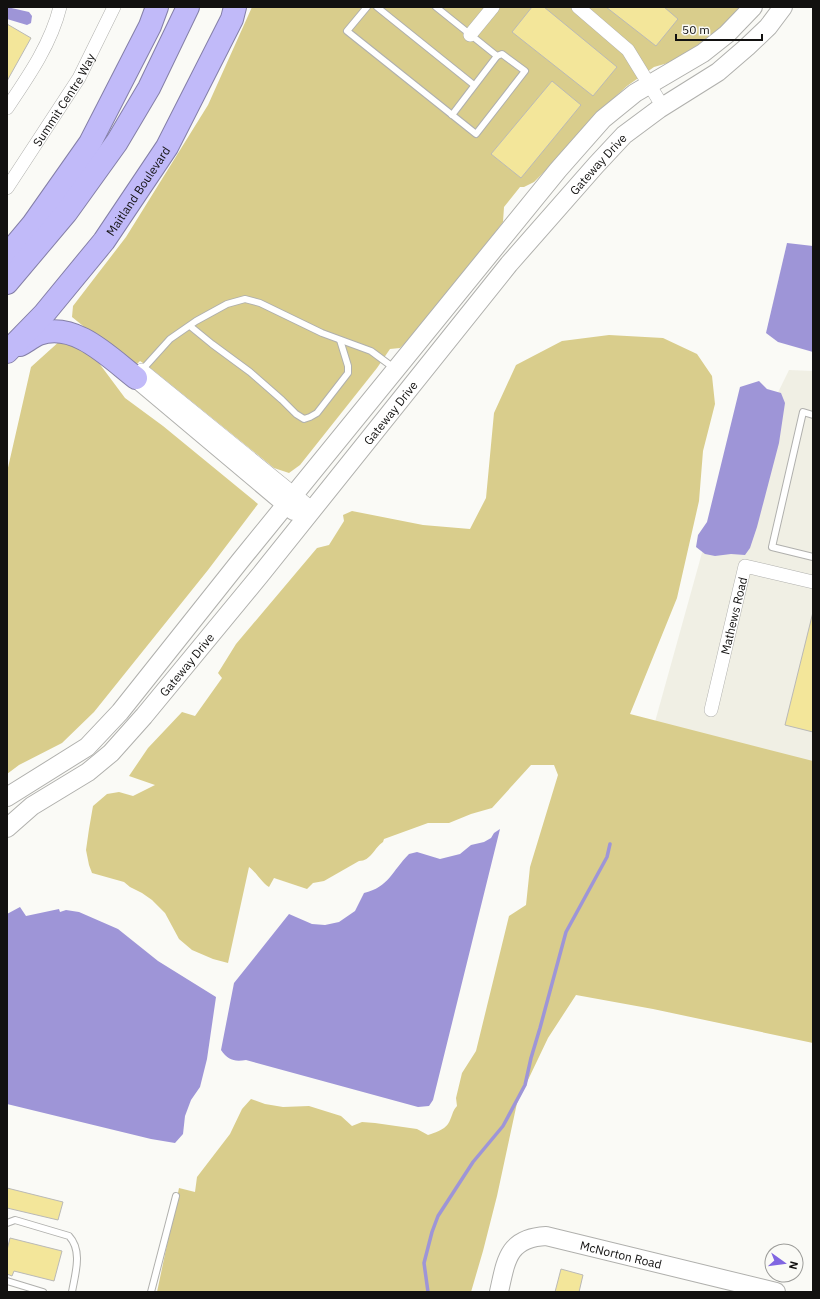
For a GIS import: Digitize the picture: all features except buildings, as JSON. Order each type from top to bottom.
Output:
[{"type":"highway","points":[[7,255],[33,224],[90,144],[150,26],[157,7]]},
{"type":"highway","points":[[7,283],[66,213],[117,142],[150,88],[188,7]]},
{"type":"highway","name":"Maitland Boulevard","points":[[7,353],[44,314],[108,235],[167,147],[235,11]]},
{"type":"highway","points":[[7,353],[39,334],[55,332],[75,335],[90,342],[139,374]]},
{"type":"street","points":[[7,108],[32,70],[57,20],[60,7]]},
{"type":"street","name":"Summit Centre Way","points":[[7,188],[78,78],[114,7]]},
{"type":"street","points":[[470,35],[493,7]]},
{"type":"street","points":[[578,7],[628,50],[664,107]]},
{"type":"street","name":"Gateway Drive","points":[[7,797],[86,747],[120,712],[290,499],[525,210],[603,119],[635,93],[704,53],[728,34],[753,7]]},
{"type":"street","name":"Gateway Drive","points":[[7,828],[32,806],[88,772],[111,753],[144,716],[309,514],[509,264],[596,165],[624,136],[664,107],[718,72],[768,27],[782,7]]},
{"type":"street","points":[[525,210],[543,226]]},
{"type":"street","points":[[139,374],[309,514]]},
{"type":"street","name":"Mathews Road","points":[[711,710],[745,566],[813,582]]},
{"type":"street","points":[[51,769],[61,788]]},
{"type":"street","name":"McNorton Road","points":[[499,1292],[505,1266],[514,1248],[523,1240],[533,1237],[546,1236],[776,1292]]},
{"type":"lane","points":[[367,7],[347,31],[452,115],[476,134],[525,71],[502,54],[496,56],[452,115]]},
{"type":"lane","points":[[377,7],[474,85]]},
{"type":"lane","points":[[436,7],[496,56]]},
{"type":"lane","points":[[139,374],[170,339],[227,304],[245,299],[260,303],[340,340],[371,351],[396,369]]},
{"type":"lane","points":[[190,326],[250,372],[296,414],[304,419],[317,413],[348,373],[348,366],[340,340]]},
{"type":"lane","points":[[813,415],[803,412],[772,547],[813,557]]},
{"type":"lane","points":[[151,1292],[176,1196]]},
{"type":"lane","points":[[7,1218],[69,1236],[74,1242],[77,1252],[76,1272],[72,1292]]},
{"type":"lane","points":[[7,1223],[15,1220]]},
{"type":"lane","points":[[7,1281],[43,1292]]},
{"type":"shaded area","points":[[7,7],[29,12],[32,16],[31,23],[27,25],[7,19]]},
{"type":"shaded area","points":[[252,7],[741,7],[720,29],[702,44],[668,63],[654,67],[627,86],[590,120],[534,182],[524,187],[520,187],[504,207],[503,222],[409,340],[400,348],[390,349],[377,368],[300,465],[289,473],[274,468],[153,370],[140,361],[134,367],[72,317],[73,306],[126,237],[208,105]]},
{"type":"shaded area","points":[[787,243],[813,246],[813,352],[778,342],[766,333]]},
{"type":"shaded area","points":[[609,335],[663,338],[697,354],[712,376],[715,404],[703,451],[699,501],[677,598],[630,714],[813,761],[813,1043],[653,1009],[576,995],[548,1038],[517,1103],[497,1196],[471,1292],[157,1292],[179,1188],[195,1192],[197,1177],[230,1134],[242,1109],[251,1099],[265,1104],[283,1107],[309,1106],[341,1116],[352,1126],[362,1122],[375,1123],[417,1129],[428,1135],[441,1130],[448,1124],[457,1106],[456,1098],[462,1073],[476,1051],[509,916],[526,905],[530,867],[558,775],[554,765],[531,765],[492,808],[471,814],[449,823],[428,823],[384,839],[367,859],[359,861],[324,881],[313,883],[307,889],[274,878],[269,887],[249,867],[228,963],[213,959],[192,950],[179,939],[165,913],[152,900],[142,893],[124,882],[92,873],[86,850],[93,806],[107,794],[119,792],[133,796],[155,785],[129,776],[148,748],[182,712],[195,716],[222,678],[218,673],[236,644],[317,548],[329,545],[344,521],[343,515],[352,511],[423,525],[470,529],[486,498],[494,413],[516,365],[562,341]]},
{"type":"shaded area","points":[[62,339],[87,347],[125,398],[163,426],[258,504],[208,570],[94,712],[62,743],[19,765],[7,774],[7,472],[31,367]]},
{"type":"shaded area","points":[[789,370],[813,371],[813,766],[653,729],[705,542]]},
{"type":"shaded area","points":[[759,381],[767,389],[781,393],[785,403],[779,443],[757,527],[750,548],[745,555],[731,554],[715,556],[705,554],[696,547],[698,535],[707,522],[740,387]]},
{"type":"shaded area","points":[[500,829],[433,1100],[429,1106],[418,1107],[246,1060],[232,1060],[221,1050],[234,983],[289,914],[312,924],[325,925],[339,922],[355,911],[364,893],[385,883],[409,854],[417,852],[440,859],[460,854],[471,845],[484,842],[491,838],[494,833]]},
{"type":"shaded area","points":[[20,907],[26,916],[59,909],[60,912],[66,910],[79,912],[118,929],[158,961],[216,997],[207,1059],[200,1087],[191,1100],[185,1116],[183,1134],[175,1143],[151,1139],[7,1104],[7,914]]},
{"type":"waterway","points":[[428,1292],[424,1263],[438,1216],[473,1162],[503,1126],[525,1085],[566,932],[607,857],[610,844]]}]
